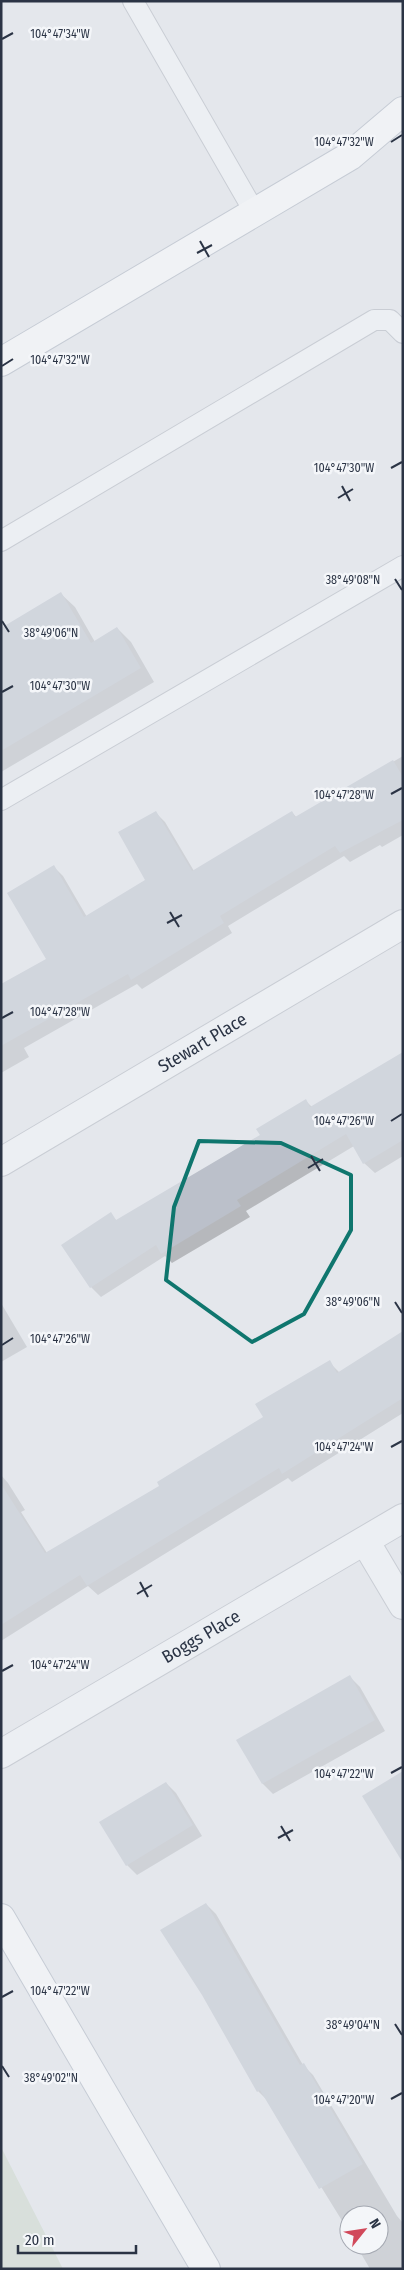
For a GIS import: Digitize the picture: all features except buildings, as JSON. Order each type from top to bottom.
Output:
[{"type":"main road","points":[[1,362],[350,156],[403,111]]},
{"type":"main road","points":[[1,1918],[206,2269]]},
{"type":"street","name":"Stewart Place","points":[[1,1162],[403,924]]},
{"type":"street","name":"Boggs Place","points":[[1,1754],[403,1518]]},
{"type":"street","points":[[365,1540],[403,1605]]},
{"type":"lane","points":[[133,1],[255,212]]},
{"type":"lane","points":[[1,541],[374,320],[390,320],[403,333]]},
{"type":"lane","points":[[1,800],[403,566]]},
{"type":"highlighted area","points":[[199,1141],[281,1143],[351,1175],[351,1230],[304,1314],[252,1342],[166,1280],[174,1207]]},
{"type":"green space","points":[[1,2147],[63,2269],[1,2269]]}]
